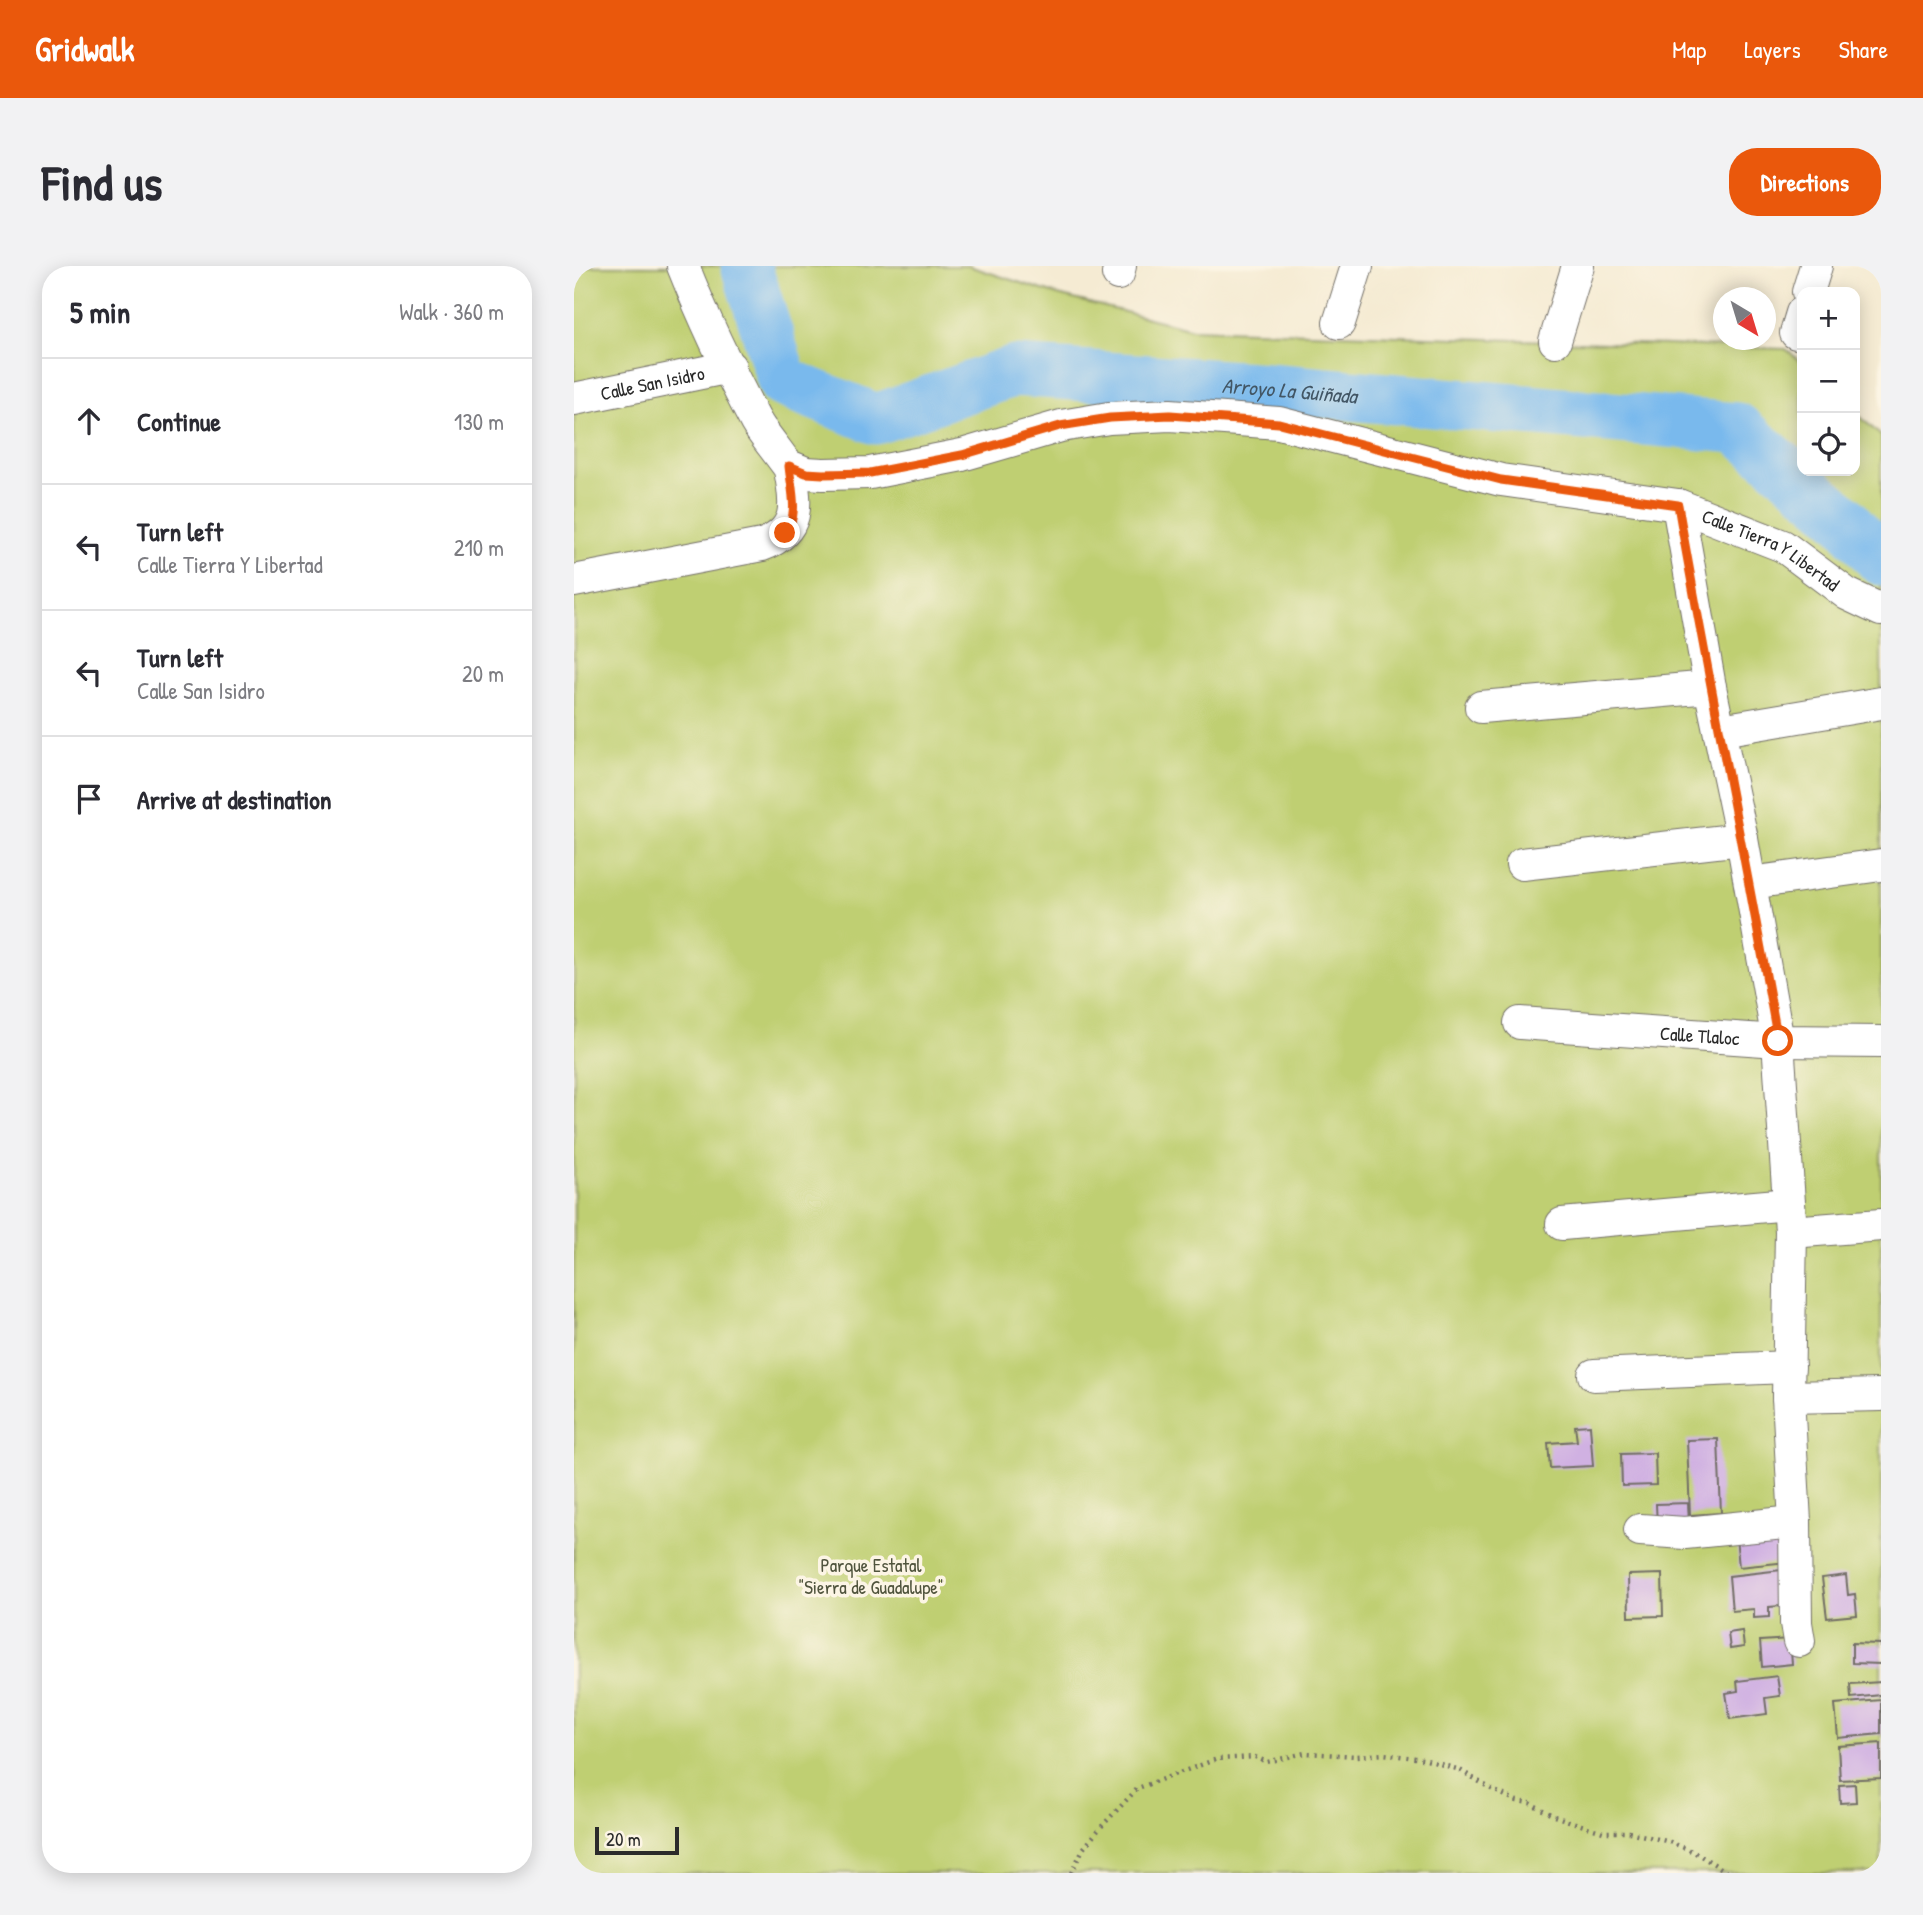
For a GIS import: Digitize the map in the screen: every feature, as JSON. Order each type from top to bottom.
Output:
[{"type":"street","name":"Calle San Isidro","points":[[683,266],[704,320],[757,424],[789,466]]},
{"type":"street","points":[[1339,323],[1357,266]]},
{"type":"street","points":[[1555,341],[1578,266]]},
{"type":"street","points":[[1810,287],[1816,266]]},
{"type":"street","name":"Calle San Isidro","points":[[574,399],[730,367]]},
{"type":"street","name":"Calle Tierra Y Libertad","points":[[789,466],[815,474],[870,473],[962,455],[1060,426],[1110,418],[1170,415],[1279,423],[1501,480],[1678,505],[1783,545],[1847,594],[1881,610]]},
{"type":"street","points":[[574,581],[762,545],[775,540],[785,533],[793,517],[789,466]]},
{"type":"street","points":[[1678,505],[1778,1041],[1790,1218],[1789,1382],[1799,1641]]},
{"type":"street","points":[[1481,707],[1710,687]]},
{"type":"street","points":[[1721,730],[1881,703]]},
{"type":"street","points":[[1522,864],[1742,839]]},
{"type":"street","points":[[1750,883],[1881,865]]},
{"type":"street","name":"Calle Tlaloc","points":[[1520,1023],[1778,1041],[1881,1042]]},
{"type":"street","points":[[1562,1224],[1790,1218],[1881,1225]]},
{"type":"street","points":[[1594,1375],[1789,1382],[1881,1395]]},
{"type":"street","points":[[1640,1530],[1685,1533],[1795,1522]]},
{"type":"path","points":[[1071,1873],[1083,1849],[1138,1788],[1217,1759],[1255,1757],[1267,1762],[1305,1753],[1357,1756],[1384,1754],[1423,1759],[1460,1770],[1493,1790],[1517,1801],[1530,1803],[1554,1816],[1603,1832],[1629,1832],[1670,1842],[1694,1852],[1729,1873]]},
{"type":"green space","name":"Parque Estatal \"Sierra de Guadalupe\"","points":[[574,266],[969,266],[1058,295],[1192,329],[1713,347],[1713,350],[1786,349],[1797,359],[1797,476],[1860,476],[1860,417],[1881,436],[1881,1873],[574,1873]]},
{"type":"building","points":[[1590,1425],[1593,1466],[1550,1468],[1548,1443],[1577,1441],[1575,1426]]},
{"type":"building","points":[[1718,1439],[1721,1513],[1690,1515],[1687,1440]]},
{"type":"building","points":[[1655,1453],[1656,1485],[1622,1486],[1621,1454]]},
{"type":"building","points":[[1688,1503],[1689,1524],[1657,1526],[1656,1504]]},
{"type":"building","points":[[1785,1533],[1788,1562],[1739,1567],[1736,1537]]},
{"type":"building","points":[[1790,1569],[1793,1605],[1769,1607],[1769,1617],[1754,1618],[1754,1609],[1732,1611],[1729,1576]]},
{"type":"building","points":[[1662,1574],[1663,1616],[1629,1617],[1628,1575]]},
{"type":"building","points":[[1846,1575],[1848,1595],[1855,1594],[1857,1615],[1827,1618],[1822,1578]]},
{"type":"building","points":[[1742,1631],[1744,1647],[1730,1649],[1728,1633]]},
{"type":"building","points":[[1790,1639],[1792,1664],[1762,1667],[1760,1641]]},
{"type":"building","points":[[1852,1643],[1881,1644],[1881,1664],[1852,1663]]},
{"type":"building","points":[[1777,1676],[1780,1696],[1765,1698],[1767,1714],[1730,1719],[1726,1693],[1738,1691],[1737,1681]]},
{"type":"building","points":[[1881,1682],[1881,1695],[1851,1698],[1850,1684]]},
{"type":"building","points":[[1881,1700],[1881,1734],[1838,1738],[1835,1704]]},
{"type":"building","points":[[1881,1743],[1881,1778],[1840,1780],[1838,1746]]},
{"type":"building","points":[[1855,1784],[1856,1802],[1840,1803],[1839,1785]]},
{"type":"waterway","name":"Arroyo La Guiñada","points":[[746,266],[783,382],[876,419],[1015,371],[1268,388],[1737,428],[1844,519],[1881,560]]},
{"type":"route","points":[[785,533],[793,517],[789,466],[806,473],[870,473],[962,455],[1060,426],[1110,418],[1170,415],[1279,423],[1501,480],[1678,505],[1778,1041]]}]
